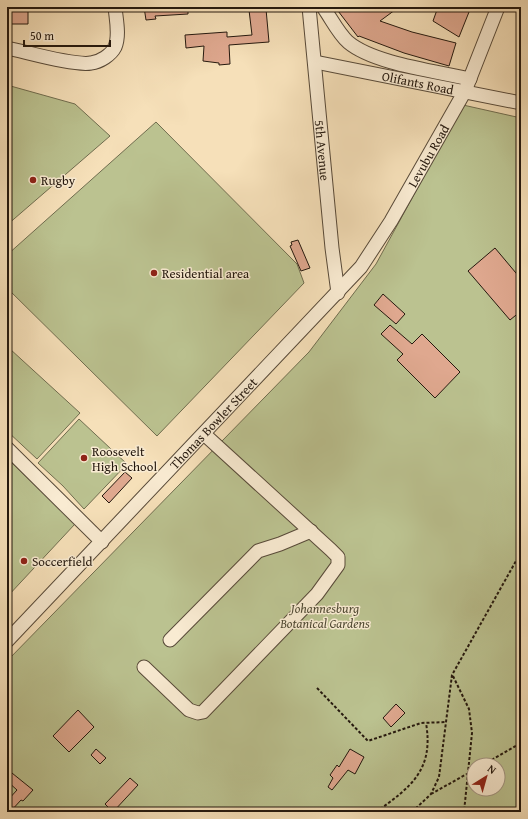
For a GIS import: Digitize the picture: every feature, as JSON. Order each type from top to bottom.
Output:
[{"type":"street","points":[[7,48],[84,64],[99,61],[111,53],[117,40],[115,7]]},
{"type":"street","name":"5th Avenue","points":[[309,7],[332,248],[338,293]]},
{"type":"street","points":[[323,7],[346,41],[364,54],[468,85]]},
{"type":"street","name":"Levubu Road","points":[[338,293],[371,254],[468,85],[498,7]]},
{"type":"street","name":"Olifants Road","points":[[315,62],[468,85],[521,103]]},
{"type":"street","name":"Thomas Bowler Street","points":[[7,641],[338,293]]},
{"type":"street","points":[[144,667],[189,710],[198,713],[208,709],[252,660],[317,594],[338,565],[338,557],[204,434]]},
{"type":"street","points":[[7,448],[102,542]]},
{"type":"street","points":[[170,640],[258,551],[280,544],[311,531]]},
{"type":"path","points":[[431,794],[439,777],[452,675],[521,552]]},
{"type":"path","points":[[452,675],[469,709],[472,733],[470,757]]},
{"type":"path","points":[[316,688],[368,741],[426,723],[446,722]]},
{"type":"path","points":[[376,812],[404,790],[421,770],[428,748],[426,723]]},
{"type":"path","points":[[497,757],[521,743]]},
{"type":"path","points":[[412,812],[431,794],[466,775]]},
{"type":"path","points":[[464,812],[466,796]]},
{"type":"green space","name":"Rugby","points":[[7,85],[75,104],[110,136],[7,225]]},
{"type":"green space","name":"Johannesburg Botanical Gardens","points":[[463,105],[521,118],[521,812],[7,812],[7,661],[309,352],[376,264]]},
{"type":"green space","name":"Residential area","points":[[156,122],[297,264],[304,283],[157,436],[7,288],[7,255]]},
{"type":"green space","points":[[10,349],[80,413],[37,459],[7,431],[7,352]]},
{"type":"green space","points":[[79,419],[127,464],[84,509],[63,486],[38,463]]},
{"type":"green space","name":"Soccerfield","points":[[7,458],[75,524],[7,597]]},
{"type":"building","points":[[10,7],[28,7],[28,24],[11,24]]},
{"type":"building","points":[[144,7],[188,7],[188,14],[155,16],[156,19],[146,20]]},
{"type":"building","points":[[335,7],[399,7],[380,21],[412,32],[456,43],[449,66],[404,53],[359,36],[358,37]]},
{"type":"building","points":[[438,7],[471,7],[459,37],[433,21]]},
{"type":"building","points":[[266,9],[269,42],[229,45],[230,64],[219,65],[219,63],[203,61],[204,46],[186,48],[185,35],[227,32],[227,37],[252,35],[249,10]]},
{"type":"building","points":[[298,240],[310,268],[301,271],[290,246],[292,245],[291,242]]},
{"type":"building","points":[[495,248],[521,279],[521,311],[510,320],[468,271]]},
{"type":"building","points":[[383,294],[405,314],[396,324],[374,305]]},
{"type":"building","points":[[390,325],[412,344],[422,334],[460,372],[435,398],[397,360],[403,354],[381,334]]},
{"type":"building","points":[[125,472],[132,478],[109,503],[102,496]]},
{"type":"building","points":[[396,704],[405,713],[391,727],[383,718]]},
{"type":"building","points":[[78,710],[94,727],[69,752],[53,736]]},
{"type":"building","points":[[96,749],[106,758],[100,764],[91,755]]},
{"type":"building","points":[[350,749],[364,757],[355,774],[348,770],[332,790],[328,787],[333,778],[330,775],[337,765],[339,767]]},
{"type":"building","points":[[7,769],[33,790],[10,812],[7,812],[7,801],[17,790],[7,781]]},
{"type":"building","points":[[130,778],[138,785],[113,812],[105,804]]},
{"type":"place","name":"Rugby","points":[[33,180]]},
{"type":"place","name":"Residential area","points":[[154,273]]},
{"type":"place","name":"Roosevelt High School","points":[[84,458]]},
{"type":"place","name":"Soccerfield","points":[[24,561]]}]
